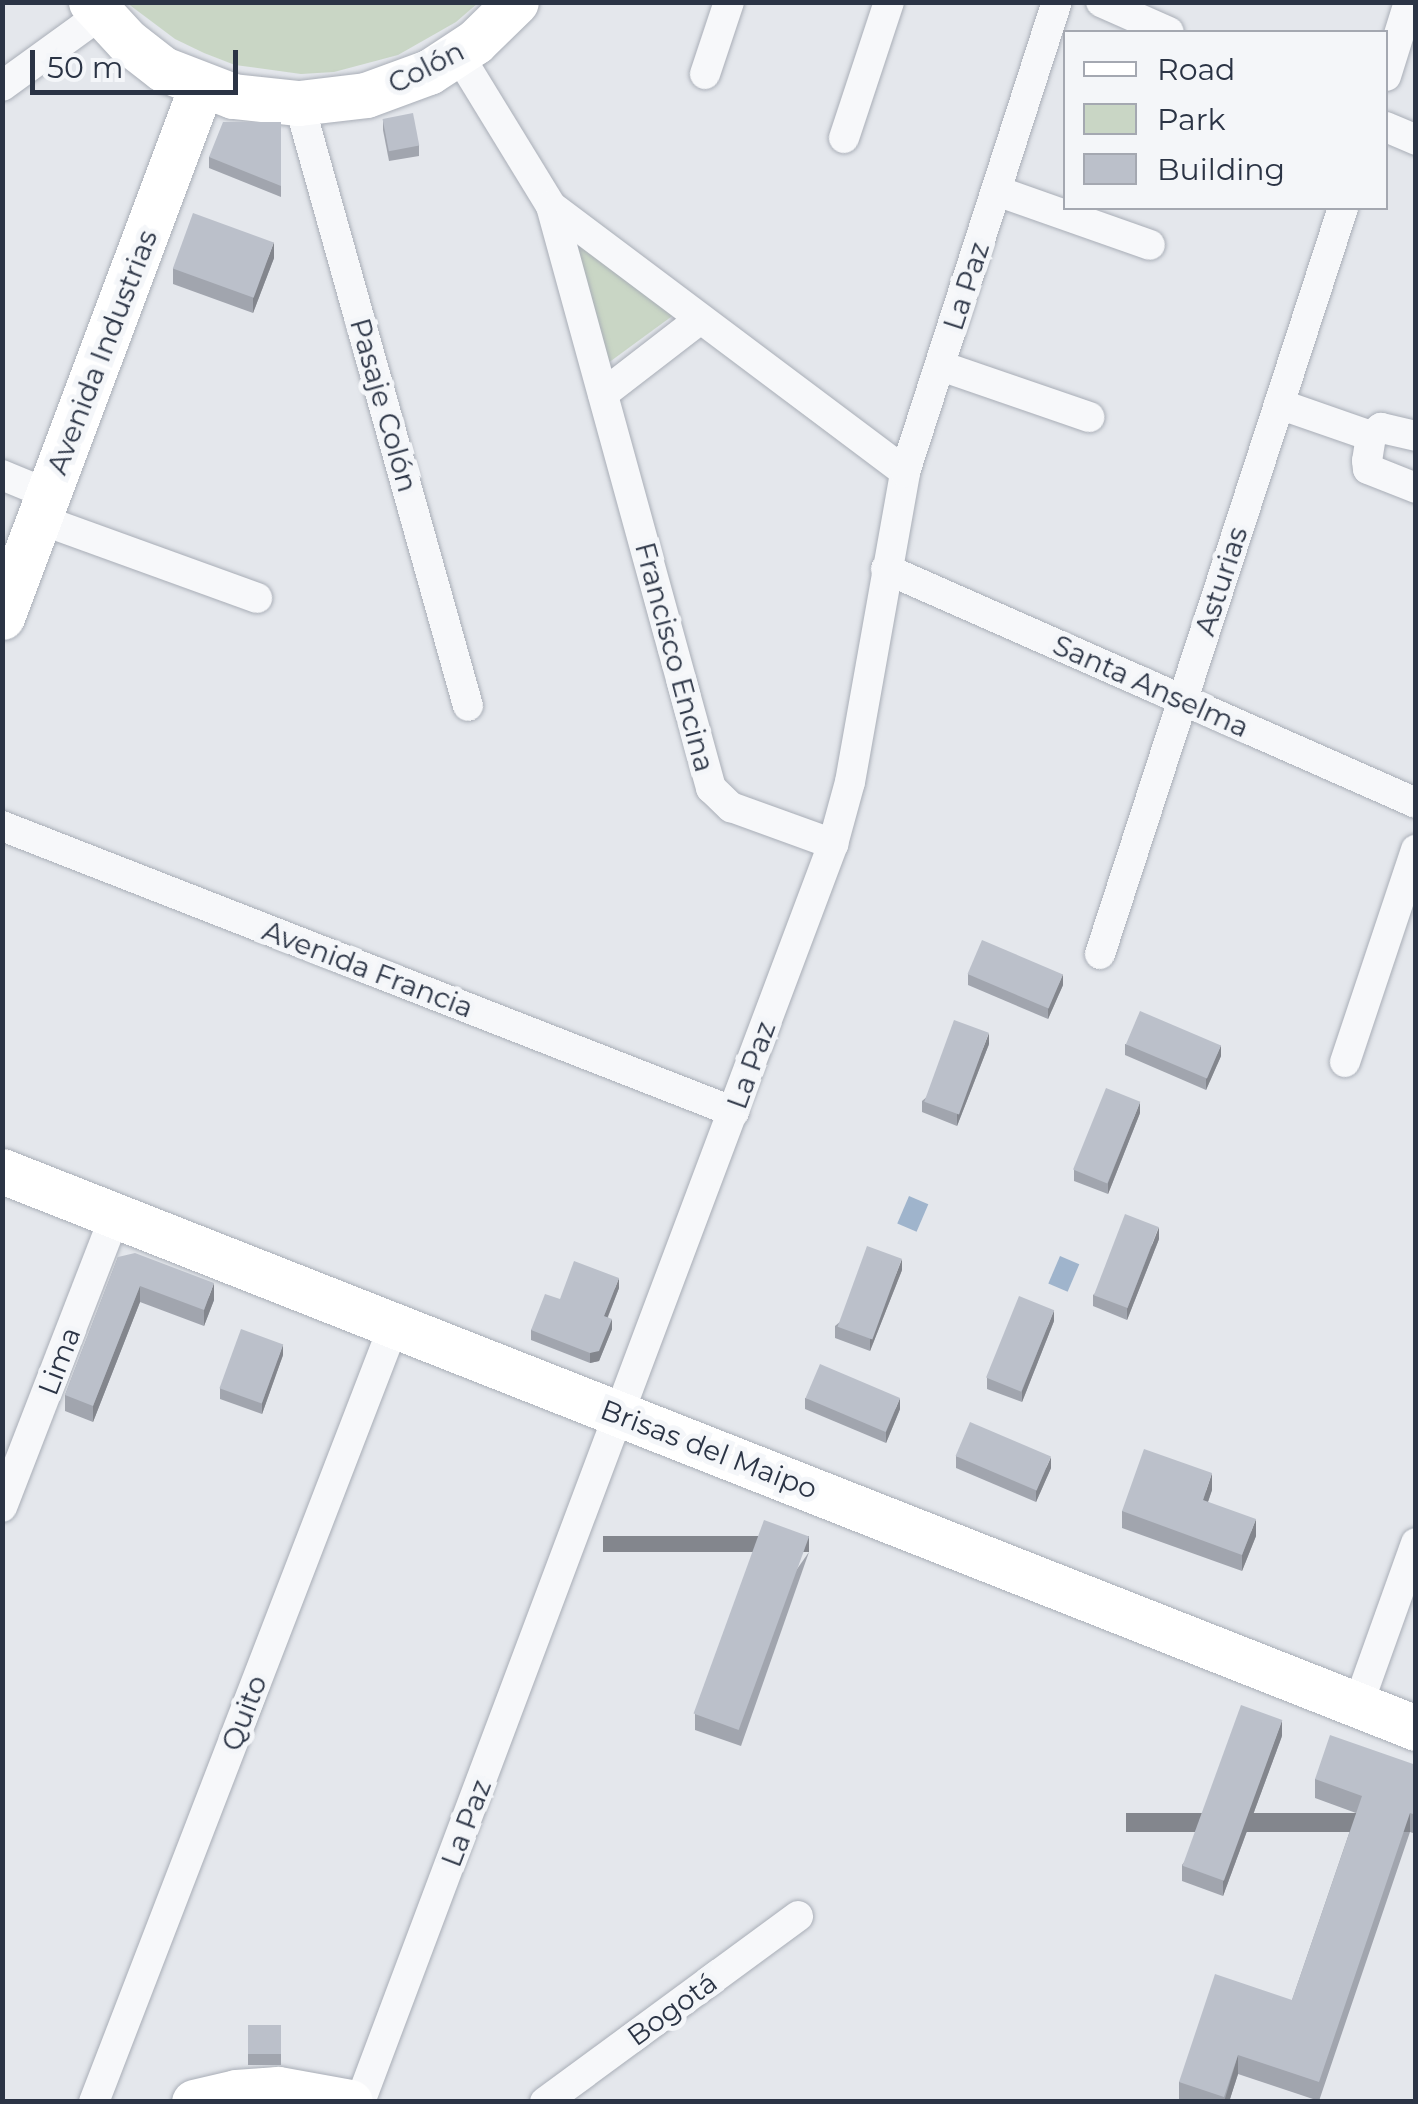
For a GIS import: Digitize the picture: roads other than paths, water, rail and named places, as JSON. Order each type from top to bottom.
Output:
[{"type":"street","name":"Colón","points":[[96,8],[163,69],[201,87],[266,102],[299,104],[366,95],[398,86],[458,54],[516,2]]},
{"type":"street","points":[[705,74],[730,2]]},
{"type":"street","points":[[844,138],[889,2]]},
{"type":"street","name":"La Paz","points":[[360,2102],[833,844],[850,782],[905,472],[1058,2]]},
{"type":"street","points":[[1101,2],[1165,30]]},
{"type":"street","points":[[1388,70],[1410,2]]},
{"type":"street","points":[[2,86],[96,8]]},
{"type":"street","name":"Francisco Encina","points":[[458,54],[551,206],[710,788],[732,808],[833,844]]},
{"type":"street","name":"Avenida Industrias","points":[[2,617],[201,87]]},
{"type":"street","name":"Pasaje Colón","points":[[299,104],[468,706]]},
{"type":"street","points":[[1388,128],[1416,140]]},
{"type":"street","points":[[997,191],[1150,244]]},
{"type":"street","name":"Francisco Encina","points":[[551,206],[905,472]]},
{"type":"street","name":"Asturias","points":[[1100,954],[1342,210]]},
{"type":"street","points":[[603,394],[700,320]]},
{"type":"street","points":[[941,366],[1089,417]]},
{"type":"street","points":[[1279,404],[1372,436]]},
{"type":"street","points":[[1416,436],[1386,426],[1372,436],[1368,469],[1416,488]]},
{"type":"street","points":[[2,475],[44,506],[257,598]]},
{"type":"street","name":"Santa Anselma","points":[[886,569],[1416,803]]},
{"type":"street","name":"Avenida Francia","points":[[2,826],[734,1112]]},
{"type":"street","points":[[1345,1062],[1416,850]]},
{"type":"street","name":"Brisas del Maipo","points":[[2,1171],[1416,1728]]},
{"type":"street","name":"Lima","points":[[2,1506],[115,1215]]},
{"type":"street","name":"Quito","points":[[94,2102],[394,1325]]},
{"type":"street","points":[[1358,1705],[1416,1544]]},
{"type":"street","name":"Bogotá","points":[[545,2102],[798,1916]]},
{"type":"street","points":[[194,2102],[236,2092],[278,2089],[350,2102]]},
{"type":"water","points":[[909,1196],[928,1204],[917,1232],[897,1224]]},
{"type":"water","points":[[1060,1256],[1079,1264],[1068,1292],[1048,1284]]}]
